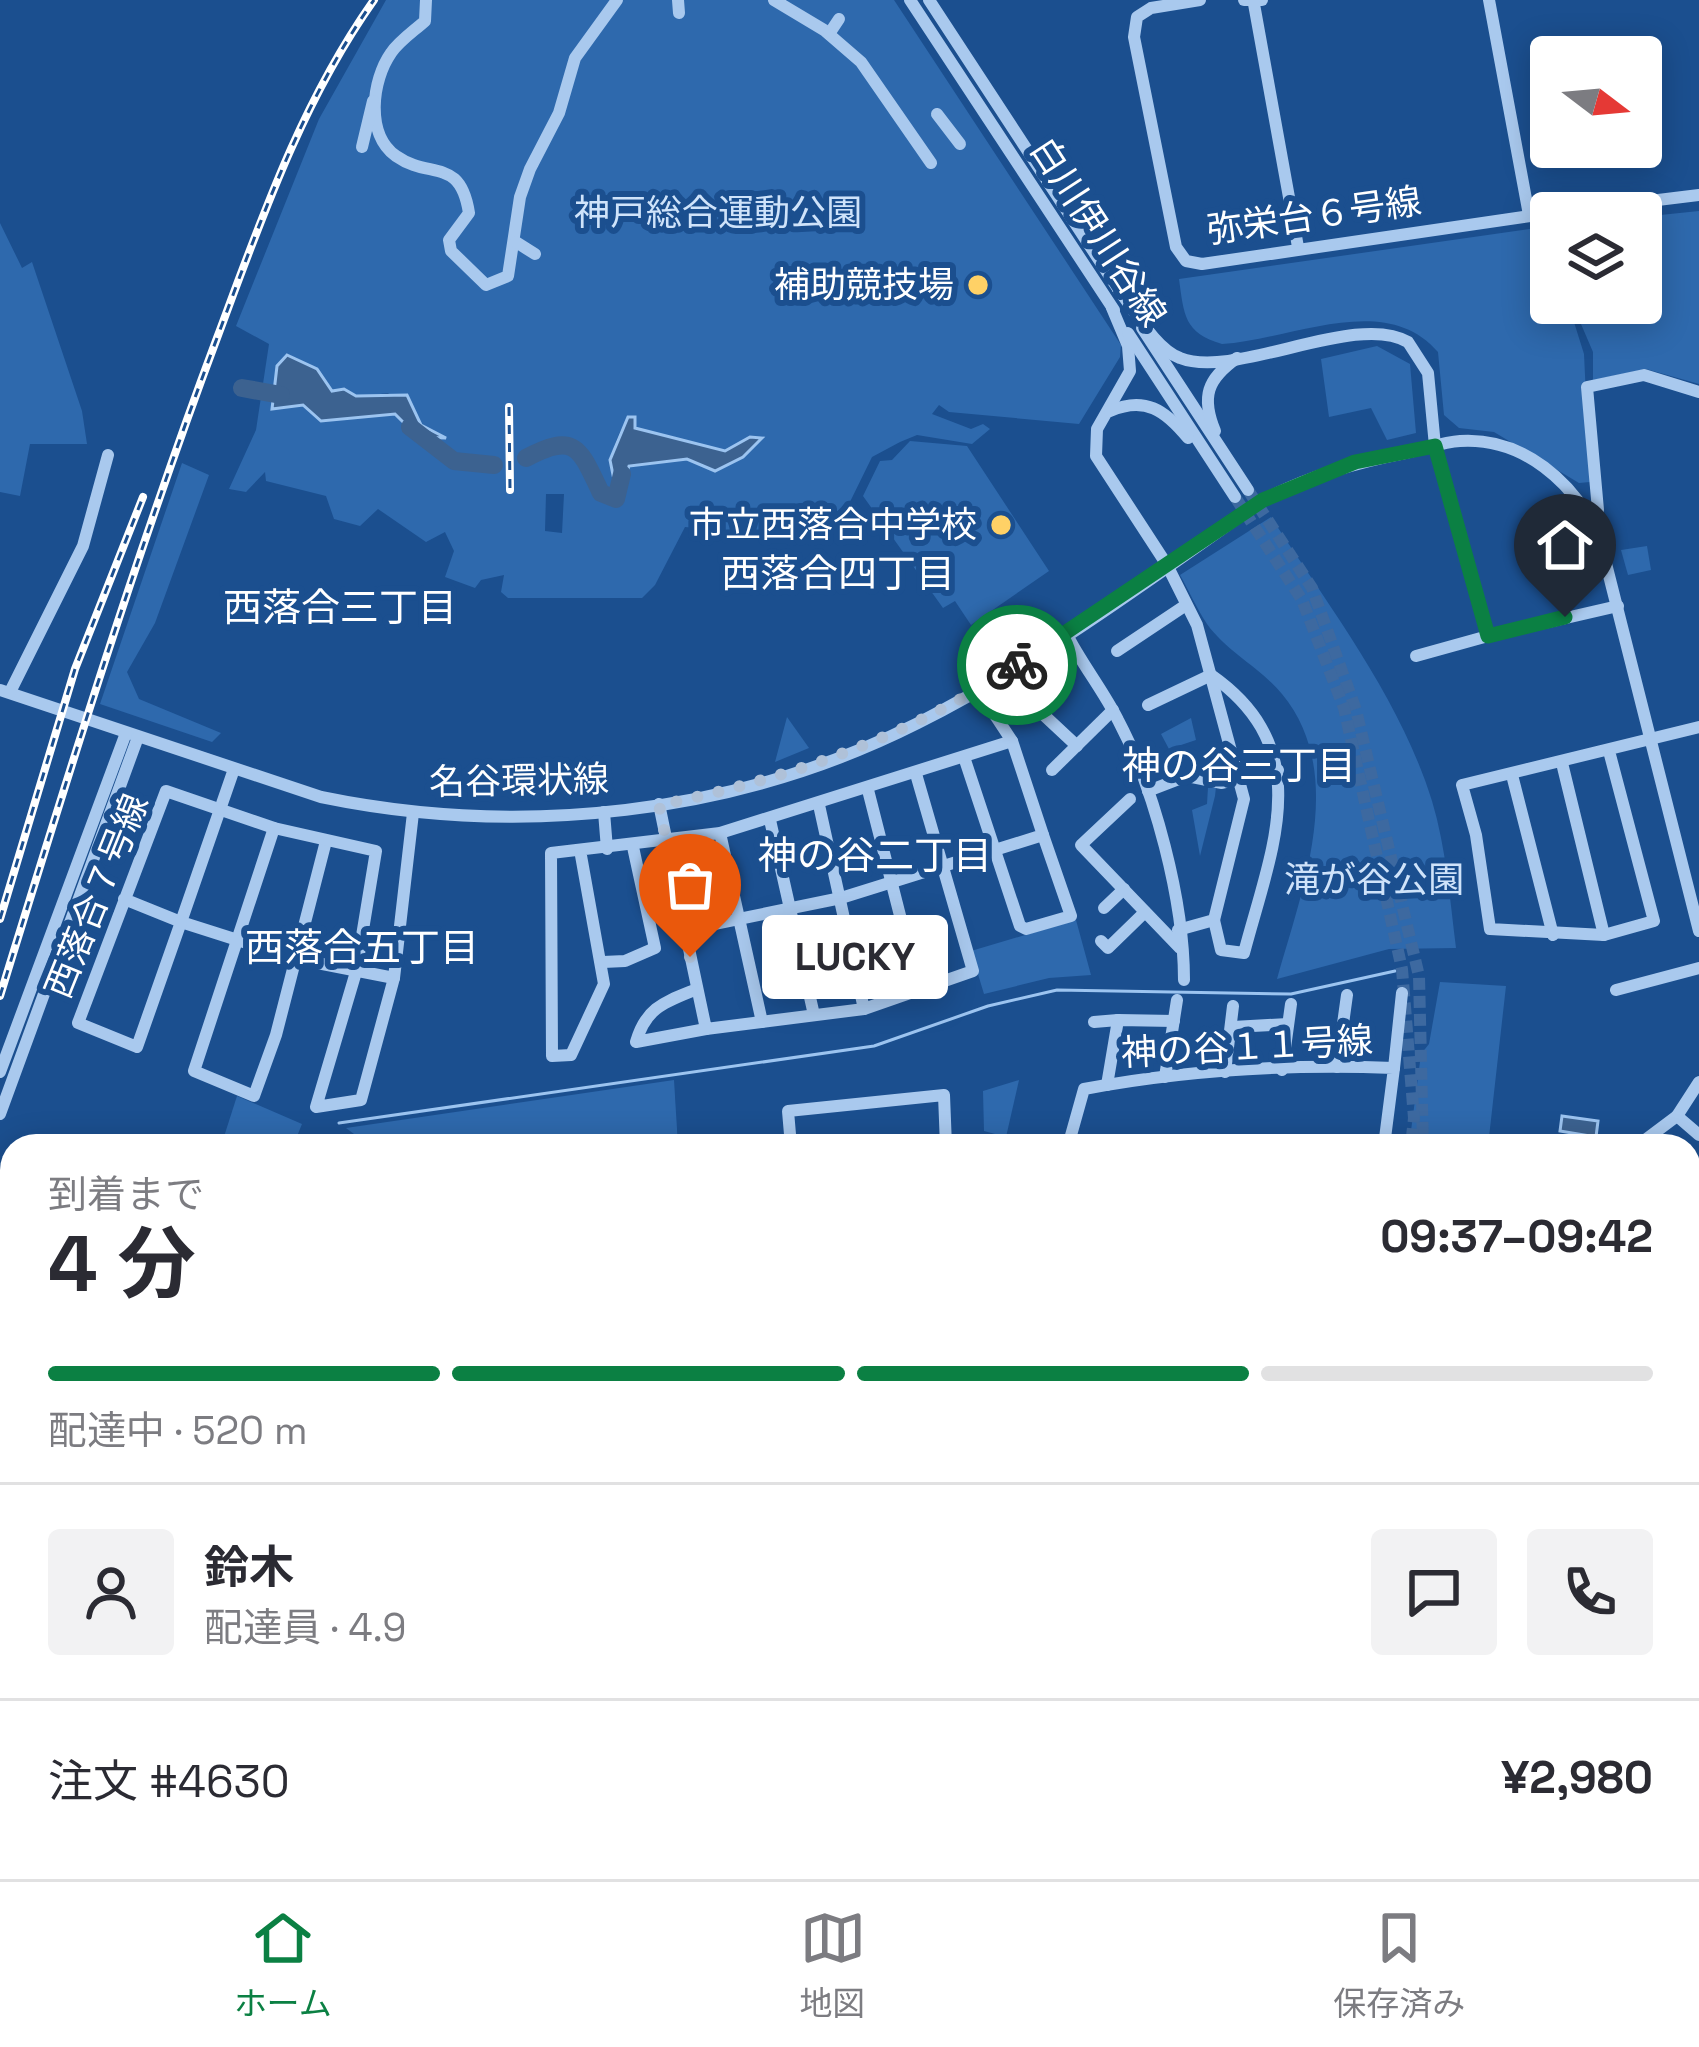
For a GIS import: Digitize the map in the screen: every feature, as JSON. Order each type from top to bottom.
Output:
[{"type":"street","points":[[362,147],[392,50],[425,21],[426,0]]},
{"type":"street","points":[[376,94],[381,134],[389,149],[404,160],[440,169],[461,184],[469,213],[449,240],[451,251],[473,277],[486,284],[508,276],[520,197],[559,113],[575,58],[617,0]]},
{"type":"street","points":[[774,0],[829,34],[861,62],[931,163]]},
{"type":"street","name":"白川伊川谷線","points":[[910,0],[1224,481],[1242,494],[1225,455],[929,0]]},
{"type":"street","name":"弥栄台６号線","points":[[1200,0],[1151,8],[1137,17],[1134,37],[1176,247],[1186,261],[1202,264],[1528,215]]},
{"type":"street","points":[[1489,0],[1528,215]]},
{"type":"street","points":[[1254,1],[1298,247]]},
{"type":"street","points":[[829,34],[839,19]]},
{"type":"street","points":[[938,114],[960,144]]},
{"type":"street","name":"弥栄台６号線","points":[[1662,200],[1699,195]]},
{"type":"street","points":[[516,242],[535,254]]},
{"type":"street","points":[[1118,289],[1180,358],[1238,358],[1376,332],[1399,336],[1415,347],[1428,373],[1435,446],[1488,636]]},
{"type":"street","points":[[1112,308],[1128,346],[1130,370],[1097,429],[1096,456],[1167,566],[1197,625],[1210,674],[1240,778],[1243,814],[1214,920],[1221,950],[1244,952],[1280,817],[1278,770],[1256,716],[1242,697],[1210,674]]},
{"type":"street","points":[[1225,455],[1207,414],[1206,395],[1216,375],[1238,358]]},
{"type":"street","points":[[1598,510],[1587,387],[1633,375],[1664,379],[1699,392]]},
{"type":"street","points":[[1108,411],[1136,402],[1155,407],[1224,481]]},
{"type":"street","name":"名谷環状線","points":[[5,691],[321,797],[413,813],[494,818],[659,805],[791,774],[890,737],[979,691],[1301,481],[1355,462],[1458,440],[1513,449],[1563,481],[1583,504],[1599,536],[1695,890],[1699,931]]},
{"type":"street","points":[[5,691],[83,546],[108,455]]},
{"type":"street","points":[[1117,651],[1186,605]]},
{"type":"street","points":[[1415,656],[1618,606]]},
{"type":"street","points":[[1066,633],[1112,710],[1148,791],[1184,980]]},
{"type":"street","points":[[1148,705],[1210,674]]},
{"type":"street","points":[[1060,687],[1035,707],[1077,746]]},
{"type":"street","points":[[964,758],[1020,926],[1070,916],[1012,741],[979,691]]},
{"type":"street","points":[[1052,770],[1112,710]]},
{"type":"street","points":[[1609,751],[1654,921],[1604,935],[1490,929],[1476,835],[1462,784],[1699,727]]},
{"type":"street","points":[[0,1072],[132,735]]},
{"type":"street","points":[[0,1114],[132,735]]},
{"type":"street","points":[[580,850],[604,984],[572,1055],[552,1056],[550,853],[580,850],[633,847],[720,833],[1012,741]]},
{"type":"street","points":[[1562,763],[1604,935]]},
{"type":"street","points":[[181,922],[234,769]]},
{"type":"street","points":[[1148,791],[1187,776],[1222,783],[1278,770]]},
{"type":"street","points":[[697,988],[654,1006],[643,1019],[636,1042],[864,1010],[974,971],[916,774]]},
{"type":"street","points":[[1512,775],[1553,935]]},
{"type":"street","points":[[868,790],[919,990]]},
{"type":"street","name":"西落合７号線","points":[[181,922],[137,1047],[79,1023],[166,791],[221,811]]},
{"type":"street","points":[[1130,799],[1081,845],[1181,949]]},
{"type":"street","points":[[659,805],[706,1029]]},
{"type":"street","points":[[819,805],[864,1010]]},
{"type":"street","points":[[221,811],[376,851],[356,971],[316,1107],[361,1100],[394,978],[413,813]]},
{"type":"street","points":[[604,812],[607,849]]},
{"type":"street","points":[[770,820],[814,1016]]},
{"type":"street","points":[[274,828],[194,1071],[254,1096],[297,959],[326,841]]},
{"type":"street","points":[[720,833],[762,1022]]},
{"type":"street","points":[[685,930],[841,898],[1043,835]]},
{"type":"street","points":[[603,962],[626,961],[655,948],[633,847]]},
{"type":"street","points":[[1104,908],[1124,890]]},
{"type":"street","points":[[124,899],[297,959],[394,978]]},
{"type":"street","points":[[1101,941],[1108,948],[1145,912]]},
{"type":"street","points":[[1178,930],[1214,920]]},
{"type":"street","points":[[1616,990],[1699,968]]},
{"type":"street","points":[[1394,1068],[1402,993]]},
{"type":"street","points":[[1337,1067],[1347,994]]},
{"type":"street","points":[[1165,1077],[1177,1000]]},
{"type":"street","points":[[1282,1070],[1291,1004]]},
{"type":"street","points":[[1225,1072],[1232,1006]]},
{"type":"street","points":[[1107,1085],[1118,1020]]},
{"type":"street","points":[[1094,1022],[1174,1021]]},
{"type":"street","points":[[1233,1027],[1288,1024]]},
{"type":"street","name":"神の谷１１号線","points":[[1071,1134],[1084,1089],[1165,1077],[1337,1067],[1394,1068],[1386,1134]]},
{"type":"street","points":[[1653,1134],[1677,1116],[1699,1082]]},
{"type":"street","points":[[790,1134],[788,1111],[944,1095],[946,1134]]},
{"type":"street","points":[[1677,1116],[1698,1134]]},
{"type":"green space","name":"神戸総合運動公園","points":[[386,0],[894,0],[1121,345],[1120,357],[1079,424],[949,412],[939,405],[932,414],[971,429],[983,424],[990,429],[972,444],[917,435],[872,457],[846,510],[795,537],[685,527],[655,585],[642,598],[508,598],[501,592],[504,575],[481,580],[475,588],[445,577],[454,551],[445,532],[426,542],[378,509],[360,526],[334,519],[326,496],[266,481],[265,472],[246,492],[229,489],[256,430],[269,344],[236,326],[319,119]],"holes":[[[317,369],[332,391],[356,397],[388,393],[421,425],[443,437],[404,426],[395,414],[321,421],[303,405]],[[628,417],[635,418],[635,428],[725,451],[743,444],[715,471],[687,459],[629,466],[621,491],[612,474],[615,445]],[[546,494],[564,494],[562,533],[545,531]]]},
{"type":"green space","points":[[1699,211],[1699,384],[1646,369],[1593,380],[1593,352],[1581,324],[1662,324],[1662,215]]},
{"type":"green space","points":[[0,223],[22,268],[32,262],[82,411],[87,444],[30,444],[20,496],[0,492]]},
{"type":"green space","points":[[1530,229],[1530,324],[1575,324],[1584,354],[1590,482],[1579,483],[1494,432],[1459,428],[1444,415],[1438,352],[1416,334],[1392,324],[1365,321],[1222,344],[1200,334],[1188,321],[1179,279]]},
{"type":"green space","points":[[1377,346],[1410,364],[1416,433],[1387,440],[1371,408],[1329,417],[1321,359]]},
{"type":"green space","points":[[910,441],[967,446],[1049,571],[971,625],[955,601],[943,608],[863,496],[880,461],[892,460]]},
{"type":"green space","points":[[182,463],[209,475],[155,623],[127,672],[139,699],[221,733],[212,742],[100,704]]},
{"type":"green space","name":"滝が谷公園","points":[[1271,517],[1361,654],[1418,763],[1441,837],[1456,948],[1389,949],[1277,979],[1314,833],[1313,760],[1302,726],[1282,694],[1215,634],[1180,575]]},
{"type":"green space","points":[[1647,546],[1651,570],[1628,575],[1621,550]]},
{"type":"green space","points":[[787,717],[809,748],[775,762]]},
{"type":"green space","points":[[1191,718],[1196,740],[1169,749],[1161,734]]},
{"type":"green space","points":[[1208,787],[1216,787],[1200,856],[1192,810],[1207,804]]},
{"type":"green space","points":[[1076,920],[1091,975],[1049,978],[984,994],[971,951]]},
{"type":"green space","points":[[1440,982],[1506,986],[1489,1134],[1411,1134],[1421,1054],[1429,1044]]},
{"type":"green space","points":[[674,1080],[677,1134],[354,1134],[346,1128]]},
{"type":"green space","points":[[1019,1080],[1007,1134],[984,1131],[983,1091]]},
{"type":"green space","points":[[237,1096],[302,1124],[298,1134],[225,1134]]},
{"type":"shaded area","points":[[287,355],[317,369],[332,391],[344,389],[356,396],[407,395],[421,425],[446,438],[418,437],[395,414],[321,421],[303,405],[272,409],[277,366]]},
{"type":"shaded area","points":[[628,417],[635,417],[635,428],[725,451],[750,437],[762,438],[743,457],[715,471],[687,459],[629,466],[618,500],[610,460]]},
{"type":"shaded area","points":[[1001,620],[1010,635],[980,654],[971,640]]},
{"type":"shaded area","points":[[1562,1116],[1598,1121],[1596,1134],[1560,1131]]},
{"type":"waterway","points":[[242,388],[281,395]]},
{"type":"waterway","points":[[410,427],[454,461],[494,465]]},
{"type":"waterway","points":[[526,458],[556,446],[574,449],[601,493],[616,499],[622,474]]},
{"type":"waterway","points":[[339,1123],[874,1046],[988,1006],[1057,990],[1291,994],[1395,971]]},
{"type":"tunnel","points":[[1248,490],[1312,588],[1356,710],[1419,976],[1423,1134]]},
{"type":"tunnel","points":[[1235,497],[1302,600],[1344,708],[1402,969],[1412,1134]]},
{"type":"railway","points":[[0,996],[131,583],[250,250],[304,121],[374,0]]},
{"type":"railway","points":[[509,407],[510,490]]},
{"type":"railway","points":[[0,919],[75,669],[143,497]]},
{"type":"way so far","points":[[690,957],[659,805],[766,782],[855,751],[979,691],[1017,665]]},
{"type":"place","name":"補助競技場","points":[[978,285]]},
{"type":"place","name":"市立西落合中学校","points":[[1001,525]]},
{"type":"place","name":"LUCKY","points":[[690,957]]},
{"type":"district","name":"西落合四丁目","points":[[838,573]]},
{"type":"district","name":"西落合三丁目","points":[[340,607]]},
{"type":"district","name":"神の谷三丁目","points":[[1239,765]]},
{"type":"district","name":"神の谷二丁目","points":[[875,855]]},
{"type":"district","name":"西落合五丁目","points":[[362,947]]},
{"type":"route","points":[[1017,665],[1263,500],[1355,462],[1435,446],[1488,636],[1565,617]]}]
